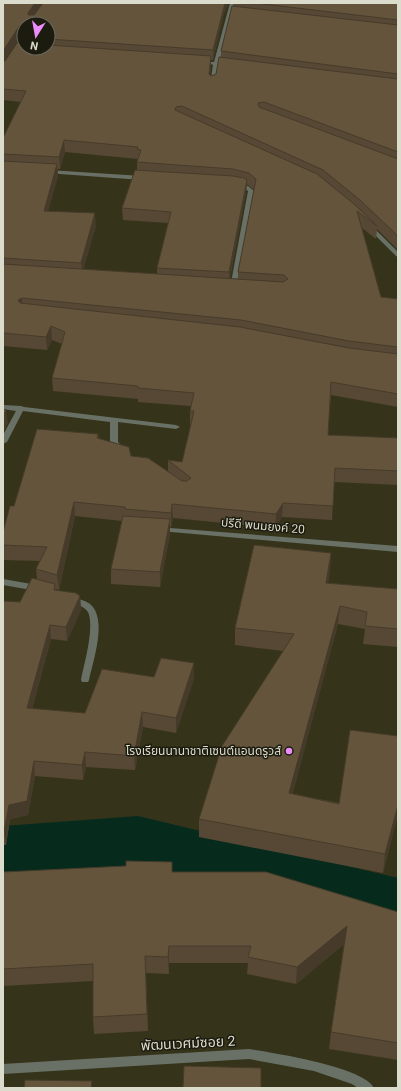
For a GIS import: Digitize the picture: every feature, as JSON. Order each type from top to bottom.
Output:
[{"type":"street","points":[[212,84],[228,13],[232,3]]},
{"type":"street","points":[[228,13],[236,14]]},
{"type":"street","points":[[4,68],[15,50]]},
{"type":"street","points":[[208,63],[232,66]]},
{"type":"street","points":[[43,171],[146,178]]},
{"type":"street","points":[[233,184],[246,187],[251,191],[233,288]]},
{"type":"street","points":[[366,224],[398,255]]},
{"type":"street","points":[[226,288],[240,289]]},
{"type":"street","points":[[3,407],[176,426]]},
{"type":"street","points":[[3,442],[21,408]]},
{"type":"street","points":[[114,420],[114,442],[125,453],[132,457]]},
{"type":"street","name":"ปรีดี พนมยงค์ 20","points":[[150,529],[398,549]]},
{"type":"street","points":[[3,582],[43,590]]},
{"type":"street","points":[[62,596],[87,606],[94,615],[95,630],[85,680]]},
{"type":"street","name":"พัฒนเวศม์ซอย 2","points":[[3,1068],[249,1054],[314,1066],[356,1080],[368,1088]]},
{"type":"building","points":[[3,3],[35,3],[28,13],[28,15],[34,15],[43,3],[225,3],[213,50],[56,40],[56,16],[16,16],[16,31],[3,51]]},
{"type":"building","points":[[255,3],[398,3],[398,20]]},
{"type":"building","points":[[232,6],[398,25],[398,74],[221,51]]},
{"type":"building","points":[[16,44],[16,56],[56,56],[56,46],[211,56],[209,74],[211,76],[216,74],[219,57],[398,79],[398,152],[264,102],[258,103],[259,107],[398,159],[398,236],[360,200],[323,170],[182,106],[176,107],[175,110],[317,174],[354,204],[377,226],[357,211],[381,297],[398,299],[398,347],[349,341],[241,320],[22,298],[18,300],[20,303],[240,327],[349,348],[398,354],[398,394],[331,382],[328,435],[398,438],[398,471],[335,468],[333,506],[283,503],[276,514],[172,504],[171,513],[125,509],[125,507],[74,502],[57,575],[36,569],[47,547],[3,545],[3,532],[10,506],[14,506],[37,429],[98,434],[97,438],[129,447],[131,456],[148,458],[182,481],[187,481],[191,478],[168,460],[182,462],[194,411],[190,411],[194,393],[52,378],[65,332],[51,326],[46,337],[3,333],[3,264],[283,282],[288,279],[284,275],[238,272],[256,179],[249,173],[233,169],[137,162],[141,150],[137,149],[138,147],[64,140],[59,157],[3,154],[3,138],[26,91],[3,89],[3,61],[5,61]]},
{"type":"building","points":[[3,161],[57,164],[44,211],[95,213],[81,263],[3,258]]},
{"type":"building","points":[[135,170],[233,176],[247,180],[229,272],[157,268],[171,212],[122,208]]},
{"type":"building","points":[[3,409],[6,410],[3,416]]},
{"type":"building","points":[[123,516],[170,519],[160,572],[111,569]]},
{"type":"building","points":[[254,545],[331,553],[326,583],[398,589],[398,629],[365,626],[367,612],[340,606],[289,793],[339,804],[350,730],[398,736],[398,805],[385,854],[199,819],[222,746],[294,634],[235,628]]},
{"type":"building","points":[[32,578],[55,584],[54,590],[76,593],[80,596],[66,627],[50,625],[27,708],[85,713],[102,669],[154,677],[161,658],[194,663],[176,718],[142,712],[134,756],[85,752],[82,765],[34,761],[27,801],[9,805],[3,831],[3,601],[20,602]]},
{"type":"building","points":[[126,861],[172,862],[172,872],[266,872],[398,912],[398,1043],[331,1032],[347,926],[297,967],[248,957],[251,946],[169,946],[168,957],[145,956],[147,1014],[93,1017],[93,964],[3,969],[3,872],[126,866]]},
{"type":"building","points":[[184,1066],[261,1068],[261,1088],[183,1088]]},
{"type":"building","points":[[25,1080],[92,1081],[91,1088],[24,1088]]},
{"type":"waterway","points":[[3,854],[138,844],[398,908]]},
{"type":"place","name":"โรงเรียนนานาชาติเซนต์แอนดรูวส์","points":[[289,751]]}]
